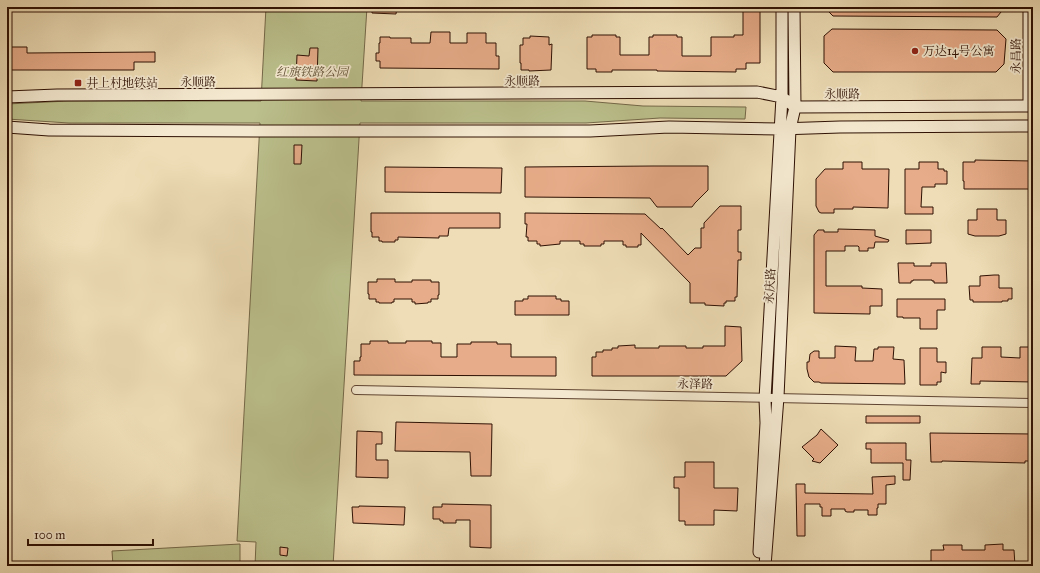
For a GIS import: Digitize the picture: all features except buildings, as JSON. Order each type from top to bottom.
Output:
[{"type":"main road","name":"永庆路","points":[[765,566],[778,397],[785,129],[782,97],[782,7]]},
{"type":"main road","name":"永庆路","points":[[758,566],[766,423],[765,397],[785,129],[795,107],[794,7]]},
{"type":"main road","name":"永昌路","points":[[1029,7],[1031,106]]},
{"type":"main road","name":"永顺路","points":[[7,97],[57,95],[757,92],[782,97],[795,107],[1031,106]]},
{"type":"main road","points":[[7,127],[49,130],[590,131],[669,127],[785,129],[848,127],[1033,126]]},
{"type":"street","name":"永泽路","points":[[356,390],[1033,403]]},
{"type":"green space","name":"红旗铁路公园","points":[[266,7],[367,7],[361,101],[585,101],[643,106],[746,107],[745,119],[660,118],[586,123],[360,123],[333,566],[255,566],[256,542],[237,541],[260,123],[69,123],[7,119],[7,104],[68,101],[261,101]]},
{"type":"green space","points":[[240,544],[240,566],[113,566],[112,551]]},
{"type":"place","name":"万达14号公寓","points":[[915,51]]},
{"type":"place","name":"井上村地铁站","points":[[78,83]]}]
